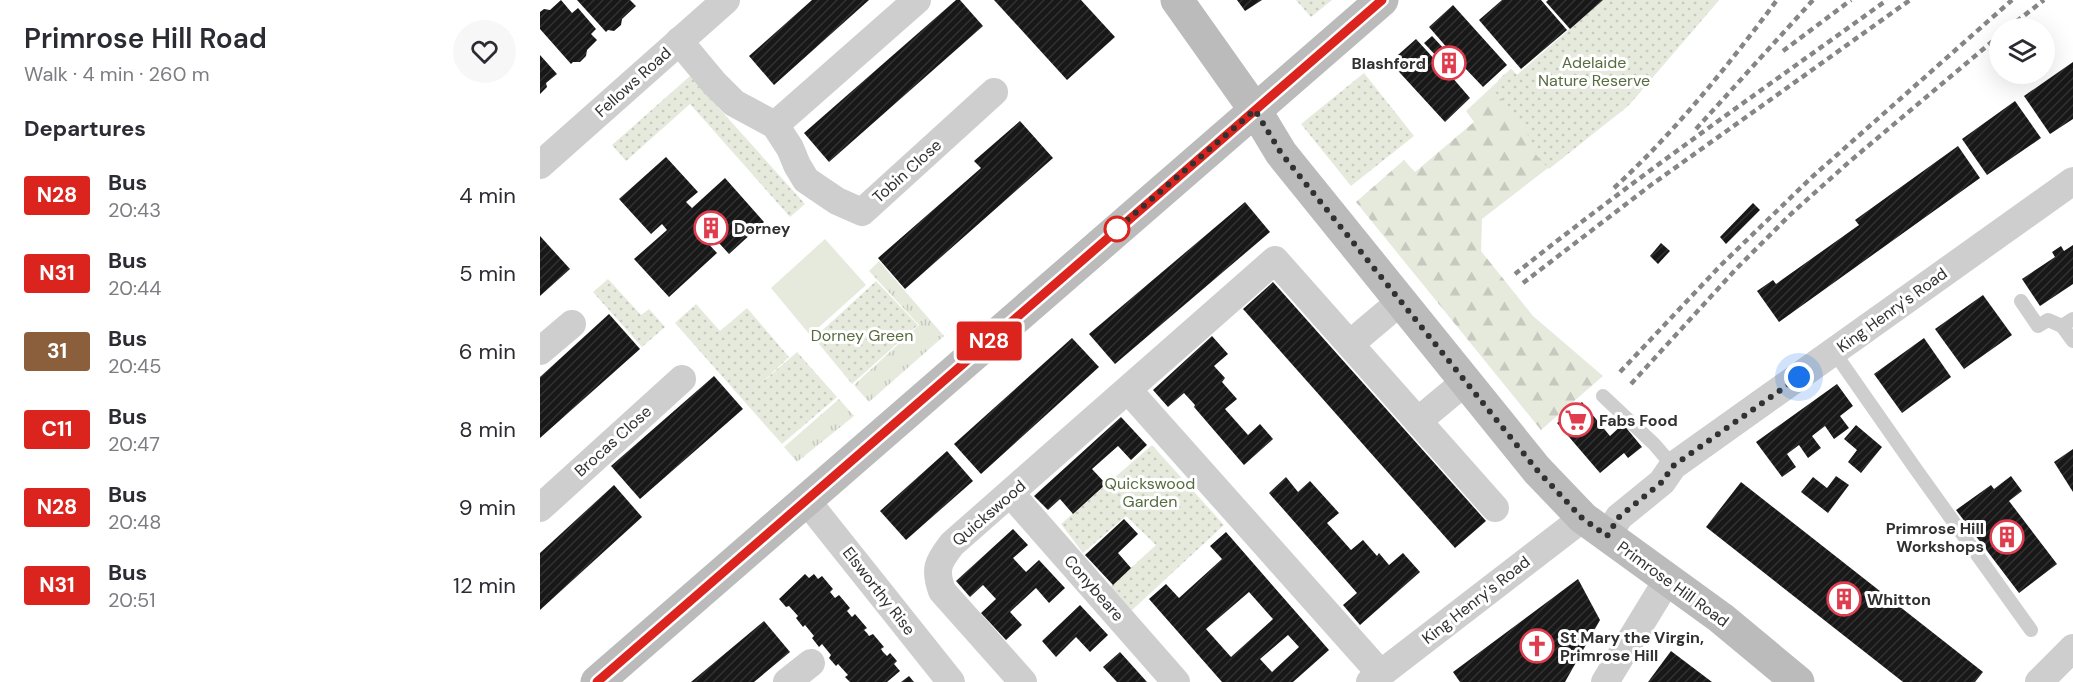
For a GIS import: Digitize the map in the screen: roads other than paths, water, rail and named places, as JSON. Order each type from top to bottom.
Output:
[{"type":"main road","name":"Primrose Hill Road","points":[[1177,0],[1255,110],[1281,153],[1537,470],[1595,527],[1721,618],[1798,682]]},
{"type":"main road","points":[[597,682],[1382,0]]},
{"type":"street","name":"Fellows Road","points":[[540,165],[726,0]]},
{"type":"street","points":[[679,40],[714,83],[734,103],[775,124],[917,0]]},
{"type":"street","name":"Tobin Close","points":[[775,124],[806,180],[837,201],[862,212],[994,92]]},
{"type":"street","name":"King Henry's Road","points":[[1376,678],[1595,527],[1619,517],[1662,482],[1673,466],[2073,181]]},
{"type":"street","name":"Quickswood","points":[[1023,682],[942,591],[937,578],[939,561],[952,544],[1275,260],[1350,344]]},
{"type":"street","points":[[1401,301],[1350,344],[1495,508]]},
{"type":"street","points":[[540,351],[572,324]]},
{"type":"street","name":"Brocas Close","points":[[542,503],[682,379]]},
{"type":"street","points":[[1418,421],[1466,381]]},
{"type":"street","points":[[1128,390],[1376,678]]},
{"type":"street","name":"Conybeare","points":[[1011,494],[1176,682]]},
{"type":"street","name":"Elsworthy Rise","points":[[806,500],[951,682]]},
{"type":"street","points":[[1605,682],[1668,579]]},
{"type":"street","points":[[2039,682],[2073,648]]},
{"type":"street","points":[[788,682],[811,663]]},
{"type":"lane","points":[[2021,301],[2038,326],[2048,320],[2068,322],[2073,341]]},
{"type":"lane","points":[[1834,352],[2031,630]]},
{"type":"lane","points":[[1604,396],[1654,444],[1673,466]]},
{"type":"railway","points":[[1614,188],[1700,98],[1777,0]]},
{"type":"railway","points":[[1696,129],[1813,0]]},
{"type":"railway","points":[[1783,51],[1851,0]]},
{"type":"railway","points":[[1515,274],[1652,169],[1887,0]]},
{"type":"railway","points":[[1523,283],[1651,185],[1910,0]]},
{"type":"railway","points":[[1620,372],[1721,265],[1812,177],[2012,0]]},
{"type":"railway","points":[[2021,18],[2044,0]]},
{"type":"railway","points":[[1631,384],[1737,268],[1791,214],[1989,44]]},
{"type":"place","name":"Blashford","points":[[1449,63]]},
{"type":"place","name":"Dorney","points":[[711,228]]},
{"type":"place","name":"Fabs Food","points":[[1576,420]]},
{"type":"place","name":"Primrose Hill Workshops","points":[[2007,537]]},
{"type":"place","name":"Whitton","points":[[1844,599]]},
{"type":"place","name":"St Mary the Virgin, Primrose Hill","points":[[1537,646]]},
{"type":"park label","name":"Adelaide Nature Reserve","points":[[1594,71]]},
{"type":"park label","name":"Dorney Green","points":[[862,335]]},
{"type":"park label","name":"Quickswood Garden","points":[[1150,492]]}]
